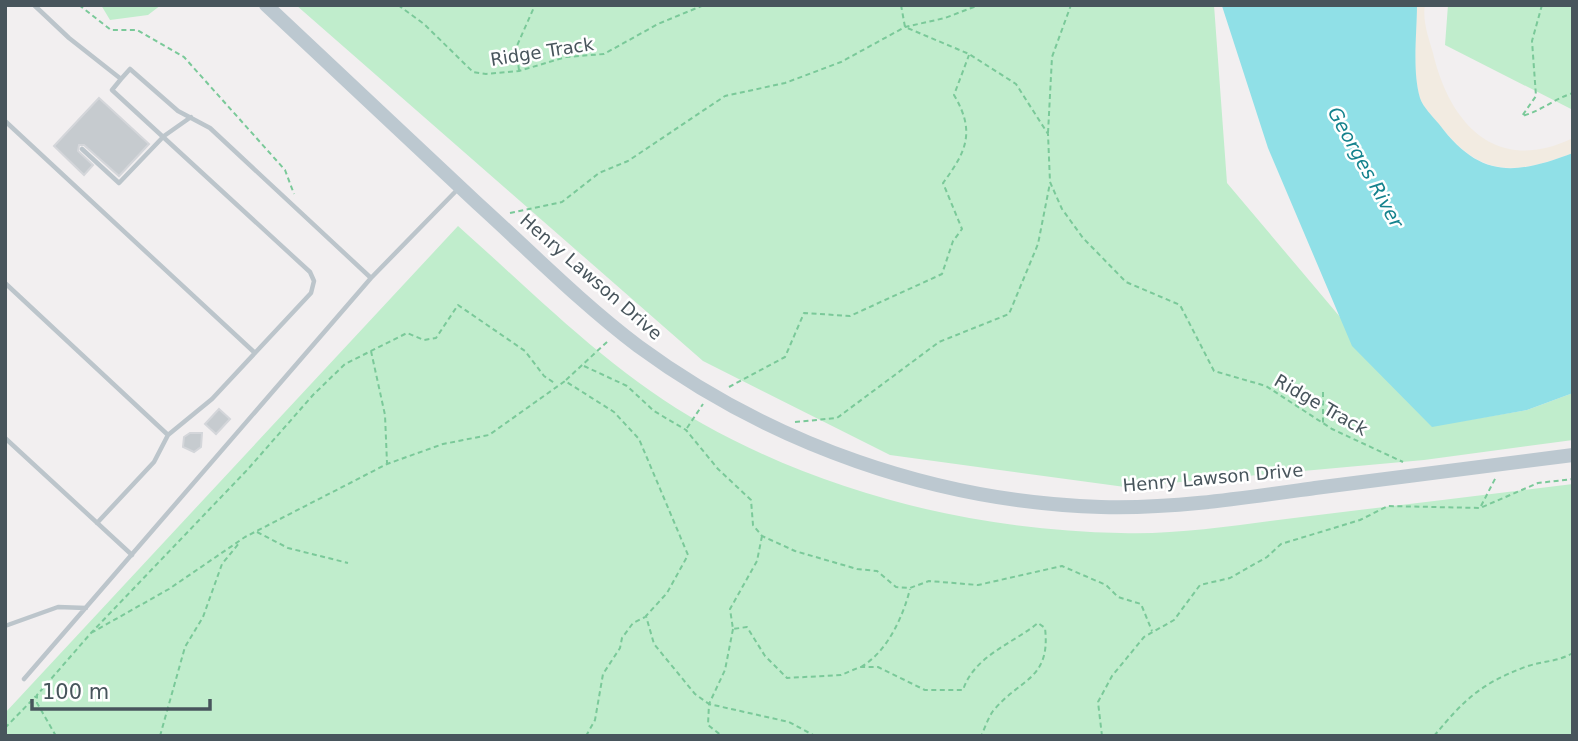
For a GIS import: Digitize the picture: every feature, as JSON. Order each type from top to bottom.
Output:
[{"type":"main road","name":"Henry Lawson Drive","points":[[266,5],[460,187],[620,331],[709,393],[799,439],[889,472],[955,489],[1099,507],[1168,505],[1573,454]]},
{"type":"lane","points":[[34,5],[69,38],[121,79]]},
{"type":"lane","points":[[97,523],[154,462],[168,435],[212,399],[308,297],[314,284],[312,275],[112,90],[130,69],[178,111],[210,128],[299,208],[371,278]]},
{"type":"lane","points":[[82,149],[119,183],[164,136],[191,117]]},
{"type":"lane","points":[[5,121],[255,353]]},
{"type":"lane","points":[[24,679],[371,278],[460,187]]},
{"type":"lane","points":[[5,284],[168,435]]},
{"type":"lane","points":[[5,438],[132,555]]},
{"type":"lane","points":[[5,626],[58,607],[86,608]]},
{"type":"path","points":[[79,5],[111,30],[137,30],[184,57],[285,170],[299,208]]},
{"type":"path","name":"Ridge Track","points":[[398,5],[424,24],[473,72],[519,71],[566,57],[604,54],[658,24],[704,5]]},
{"type":"path","points":[[519,71],[516,48],[535,5]]},
{"type":"path","points":[[901,5],[905,27]]},
{"type":"path","points":[[492,216],[562,202],[599,173],[628,160],[725,96],[785,83],[841,61],[905,27],[944,18],[979,5]]},
{"type":"path","points":[[1048,134],[1052,57],[1071,5]]},
{"type":"path","points":[[1542,5],[1532,41],[1536,96],[1522,116],[1536,113],[1552,99],[1573,93]]},
{"type":"path","name":"Ridge Track","points":[[905,27],[969,54],[1016,83],[1048,134],[1050,181],[1062,209],[1083,238],[1126,282],[1180,305],[1214,371],[1266,386],[1323,424],[1401,461],[1422,474]]},
{"type":"path","points":[[686,430],[709,393],[727,388],[785,357],[804,313],[850,316],[942,274],[953,241],[962,229],[943,183],[965,152],[964,111],[954,95],[969,54]]},
{"type":"path","points":[[795,422],[837,418],[939,342],[1009,314],[1044,222],[1050,181]]},
{"type":"path","points":[[5,728],[91,633],[223,497],[313,395],[345,364],[407,333],[424,340],[436,338],[458,305],[525,351],[544,376],[558,385]]},
{"type":"path","points":[[91,633],[169,589],[245,537],[387,464],[443,444],[489,435],[584,366],[620,331]]},
{"type":"path","points":[[370,350],[385,415],[387,464]]},
{"type":"path","points":[[584,366],[627,386],[654,411],[686,430],[718,469],[751,500],[753,525],[762,536],[795,551],[856,569],[877,571],[884,580],[896,587],[910,588],[929,582],[978,585],[1062,566],[1106,585],[1118,597],[1141,604],[1152,631]]},
{"type":"path","points":[[565,381],[614,412],[639,439],[686,549],[687,559],[667,593],[646,617],[633,623],[622,638],[621,648],[603,674],[595,720],[586,736]]},
{"type":"path","points":[[1323,392],[1323,424]]},
{"type":"path","points":[[1480,508],[1503,464]]},
{"type":"path","points":[[1102,736],[1098,702],[1112,676],[1144,637],[1174,620],[1200,585],[1230,578],[1267,557],[1281,544],[1360,520],[1388,506],[1480,508],[1538,483],[1573,479]]},
{"type":"path","points":[[257,532],[288,548],[348,563]]},
{"type":"path","points":[[722,736],[708,725],[709,704],[724,670],[733,629],[730,608],[757,561],[762,536]]},
{"type":"path","points":[[160,736],[185,646],[203,617],[222,564],[245,537]]},
{"type":"path","points":[[733,629],[747,627],[765,656],[787,678],[841,675],[877,658],[905,613],[910,588]]},
{"type":"path","points":[[646,617],[654,644],[695,694],[709,704],[789,722],[814,736]]},
{"type":"path","points":[[860,667],[878,667],[925,690],[963,690],[967,678],[979,663],[1038,623],[1045,628],[1047,646],[1042,666],[992,712],[981,736]]},
{"type":"path","points":[[1434,736],[1473,692],[1528,666],[1556,662],[1573,653]]},
{"type":"path","points":[[37,695],[37,703],[56,736]]},
{"type":"green space","points":[[101,5],[161,5],[148,15],[110,20]]},
{"type":"green space","points":[[296,5],[1214,5],[1227,183],[1432,426],[1527,410],[1573,393],[1573,440],[1424,460],[1125,487],[890,455],[703,361]]},
{"type":"green space","points":[[1448,5],[1573,5],[1573,110],[1445,45]]},
{"type":"green space","points":[[458,226],[575,332],[669,404],[751,449],[801,471],[905,504],[1012,525],[1144,533],[1212,528],[1573,484],[1573,736],[5,736],[5,713]]},
{"type":"sand","points":[[1417,5],[1425,5],[1426,29],[1441,79],[1451,102],[1465,121],[1481,136],[1500,146],[1521,150],[1546,148],[1573,138],[1573,153],[1533,165],[1500,167],[1484,163],[1454,142],[1428,112],[1420,98],[1416,64]]},
{"type":"water","name":"Georges River","points":[[1417,5],[1416,64],[1420,98],[1428,112],[1454,142],[1469,155],[1500,167],[1533,165],[1573,153],[1573,393],[1527,410],[1432,427],[1352,346],[1268,148],[1222,6]]},
{"type":"building","points":[[99,98],[149,144],[119,176],[84,145],[79,145],[78,151],[93,165],[84,175],[54,146]]},
{"type":"building","points":[[219,409],[230,419],[216,434],[205,424]]},
{"type":"building","points":[[190,433],[202,433],[201,447],[194,452],[183,447],[184,437]]}]
